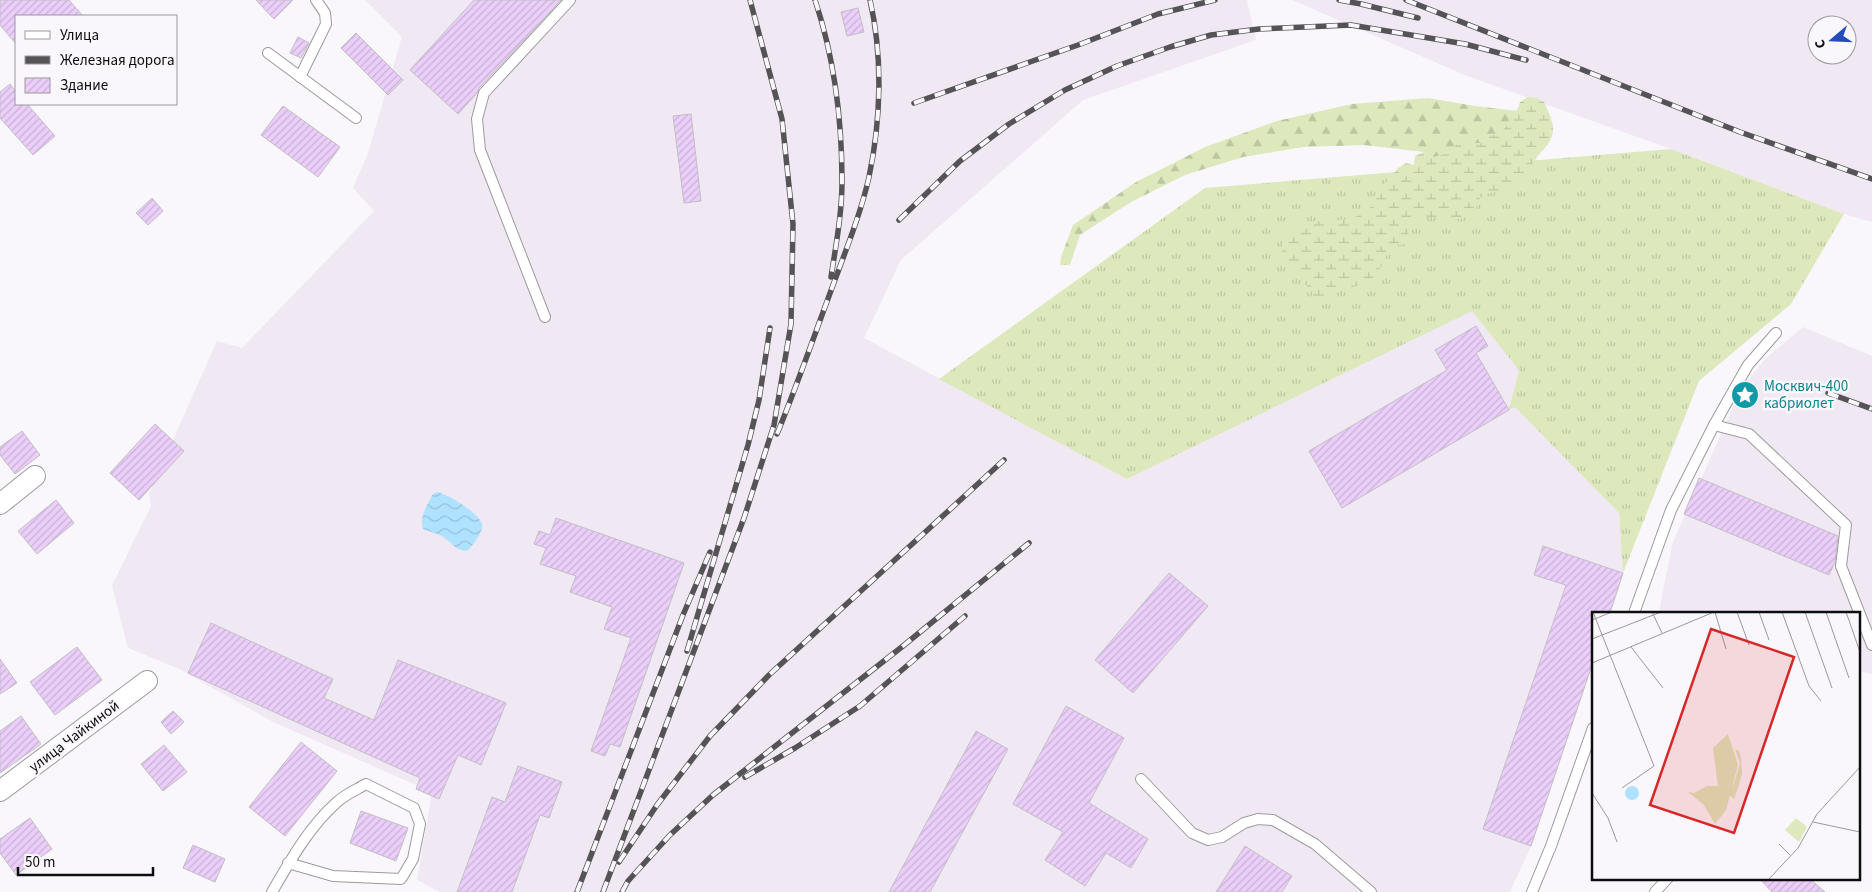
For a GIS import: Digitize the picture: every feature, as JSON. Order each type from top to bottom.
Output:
[{"type":"street","points":[[0,504],[35,476]]},
{"type":"street","name":"улица Чайкиной","points":[[0,791],[147,681]]},
{"type":"lane","points":[[300,77],[326,24],[325,13],[316,0]]},
{"type":"lane","points":[[545,317],[480,150],[477,119],[484,93],[570,0]]},
{"type":"lane","points":[[268,53],[356,118]]},
{"type":"lane","points":[[1634,612],[1672,510],[1714,425],[1748,365],[1776,333]]},
{"type":"lane","points":[[1714,425],[1749,434],[1846,525],[1840,566],[1859,612]]},
{"type":"lane","points":[[1860,615],[1872,645]]},
{"type":"lane","points":[[1532,892],[1551,846],[1592,731]]},
{"type":"lane","points":[[1141,779],[1192,833],[1208,840],[1222,837],[1244,823],[1258,819],[1273,820],[1316,844],[1371,892]]},
{"type":"lane","points":[[272,892],[288,863],[307,835],[336,802],[366,784],[414,808],[420,824],[413,859],[401,879],[333,876],[288,863]]},
{"type":"lane","points":[[1655,892],[1666,880]]},
{"type":"shaded area","points":[[365,0],[1247,0],[1256,40],[1083,100],[901,260],[864,338],[1127,479],[1472,310],[1519,370],[1510,410],[1515,406],[1619,513],[1623,573],[1610,612],[1592,612],[1592,665],[1531,846],[1510,892],[440,892],[417,880],[432,792],[273,722],[179,669],[128,648],[112,585],[151,506],[149,494],[217,341],[242,348],[374,211],[353,188],[368,153],[402,37]]},
{"type":"shaded area","points":[[1292,0],[1872,0],[1872,222],[1844,214],[1671,149],[1467,76]]},
{"type":"shaded area","points":[[1803,327],[1872,356],[1872,674],[1860,671],[1860,612],[1659,612],[1672,544],[1741,389],[1765,359]]},
{"type":"green space","points":[[1528,97],[1537,98],[1544,102],[1553,124],[1551,140],[1537,156],[1520,182],[1480,198],[1473,214],[1456,220],[1425,217],[1415,220],[1409,225],[1408,234],[1411,244],[1393,245],[1380,269],[1369,281],[1357,286],[1337,290],[1325,297],[1320,303],[1290,264],[1283,258],[1282,247],[1290,229],[1310,222],[1351,219],[1369,210],[1378,192],[1398,168],[1406,163],[1414,165],[1415,156],[1424,152],[1431,158],[1451,152],[1456,145],[1465,141],[1474,144],[1483,143],[1489,135],[1498,135],[1511,120],[1520,102]]},
{"type":"green space","points":[[1428,98],[1518,111],[1498,135],[1489,135],[1483,143],[1456,145],[1451,152],[1431,158],[1424,152],[1364,145],[1303,147],[1243,157],[1185,175],[1131,202],[1080,235],[1070,265],[1060,265],[1061,257],[1073,225],[1136,182],[1205,147],[1277,121],[1352,104]]},
{"type":"green space","points":[[1671,149],[1844,214],[1791,304],[1699,381],[1623,573],[1619,513],[1515,407],[1509,410],[1519,370],[1472,311],[1127,479],[939,379],[1205,188]]},
{"type":"water","points":[[437,492],[448,496],[462,505],[480,520],[482,527],[479,535],[467,551],[458,549],[440,535],[423,529],[424,511],[433,494]]},
{"type":"building","points":[[0,0],[69,0],[82,15],[15,15],[15,43],[0,25]]},
{"type":"building","points":[[256,0],[293,0],[274,19]]},
{"type":"building","points":[[474,0],[561,0],[479,88],[477,93],[458,114],[410,70]]},
{"type":"building","points":[[858,8],[864,32],[847,36],[841,12]]},
{"type":"building","points":[[356,33],[403,80],[388,95],[341,48]]},
{"type":"building","points":[[298,37],[309,43],[301,58],[290,53]]},
{"type":"building","points":[[10,84],[15,91],[15,105],[28,105],[55,136],[33,155],[0,118],[0,92]]},
{"type":"building","points":[[283,106],[340,147],[318,177],[261,135]]},
{"type":"building","points":[[691,114],[701,201],[684,203],[673,116]]},
{"type":"building","points":[[152,198],[163,211],[148,225],[136,213]]},
{"type":"building","points":[[1476,326],[1488,346],[1476,353],[1509,410],[1342,508],[1309,451],[1447,370],[1435,350]]},
{"type":"building","points":[[155,424],[184,451],[139,500],[110,473]]},
{"type":"building","points":[[22,431],[40,455],[15,474],[0,455],[0,447]]},
{"type":"building","points":[[1699,478],[1838,536],[1835,562],[1829,575],[1684,514]]},
{"type":"building","points":[[56,500],[74,523],[37,554],[18,531]]},
{"type":"building","points":[[556,518],[684,563],[620,747],[610,744],[605,756],[591,751],[631,638],[604,629],[612,607],[570,592],[576,576],[540,564],[546,548],[534,544],[539,531],[550,535]]},
{"type":"building","points":[[1543,546],[1623,573],[1610,612],[1592,612],[1592,665],[1531,846],[1483,829],[1566,585],[1534,575]]},
{"type":"building","points":[[1169,573],[1208,606],[1133,693],[1095,660]]},
{"type":"building","points":[[211,623],[333,679],[324,698],[374,720],[398,660],[506,703],[481,765],[458,755],[439,799],[416,789],[420,778],[188,673]]},
{"type":"building","points":[[77,647],[102,680],[55,715],[30,682]]},
{"type":"building","points":[[0,659],[17,683],[0,694]]},
{"type":"building","points":[[1066,706],[1124,738],[1089,803],[1148,839],[1131,868],[1106,853],[1085,886],[1045,860],[1063,832],[1013,804]]},
{"type":"building","points":[[173,711],[184,722],[171,734],[161,722]]},
{"type":"building","points":[[21,716],[41,744],[0,773],[0,731]]},
{"type":"building","points":[[976,731],[1008,749],[930,892],[889,892]]},
{"type":"building","points":[[301,742],[337,771],[285,836],[249,807]]},
{"type":"building","points":[[164,745],[187,772],[163,791],[141,764]]},
{"type":"building","points":[[518,766],[562,782],[549,818],[540,815],[512,892],[457,892],[492,797],[505,802]]},
{"type":"building","points":[[361,811],[408,828],[396,861],[350,843]]},
{"type":"building","points":[[30,818],[52,849],[16,875],[0,853],[0,839]]},
{"type":"building","points":[[193,845],[225,859],[215,882],[183,868]]},
{"type":"building","points":[[1245,846],[1292,876],[1282,892],[1216,892]]},
{"type":"building","points":[[1761,880],[1811,880],[1825,892],[1772,892]]},
{"type":"railway","points":[[603,892],[744,518],[774,425],[791,324],[793,224],[782,119],[750,0]]},
{"type":"railway","points":[[815,0],[822,22],[836,89],[842,158],[841,205],[831,277]]},
{"type":"railway","points":[[777,434],[851,237],[869,177],[876,133],[879,89],[877,44],[870,0]]},
{"type":"railway","points":[[914,103],[1078,45],[1158,14],[1215,0]]},
{"type":"railway","points":[[1339,0],[1418,18]]},
{"type":"railway","points":[[1406,0],[1740,132],[1872,179]]},
{"type":"railway","points":[[899,220],[960,161],[1009,124],[1065,90],[1117,66],[1211,35],[1259,29],[1351,25],[1465,44],[1526,60]]},
{"type":"railway","points":[[687,651],[748,445],[759,400],[770,328]]},
{"type":"railway","points":[[1828,393],[1872,409]]},
{"type":"railway","points":[[619,862],[657,805],[710,736],[769,675],[1004,460]]},
{"type":"railway","points":[[622,892],[628,881],[670,835],[713,795],[903,646],[1029,543]]},
{"type":"railway","points":[[577,892],[683,615],[710,552]]},
{"type":"railway","points":[[745,777],[795,748],[860,706],[965,616]]},
{"type":"place","name":"Москвич-400 кабриолет","points":[[1745,395]]}]
